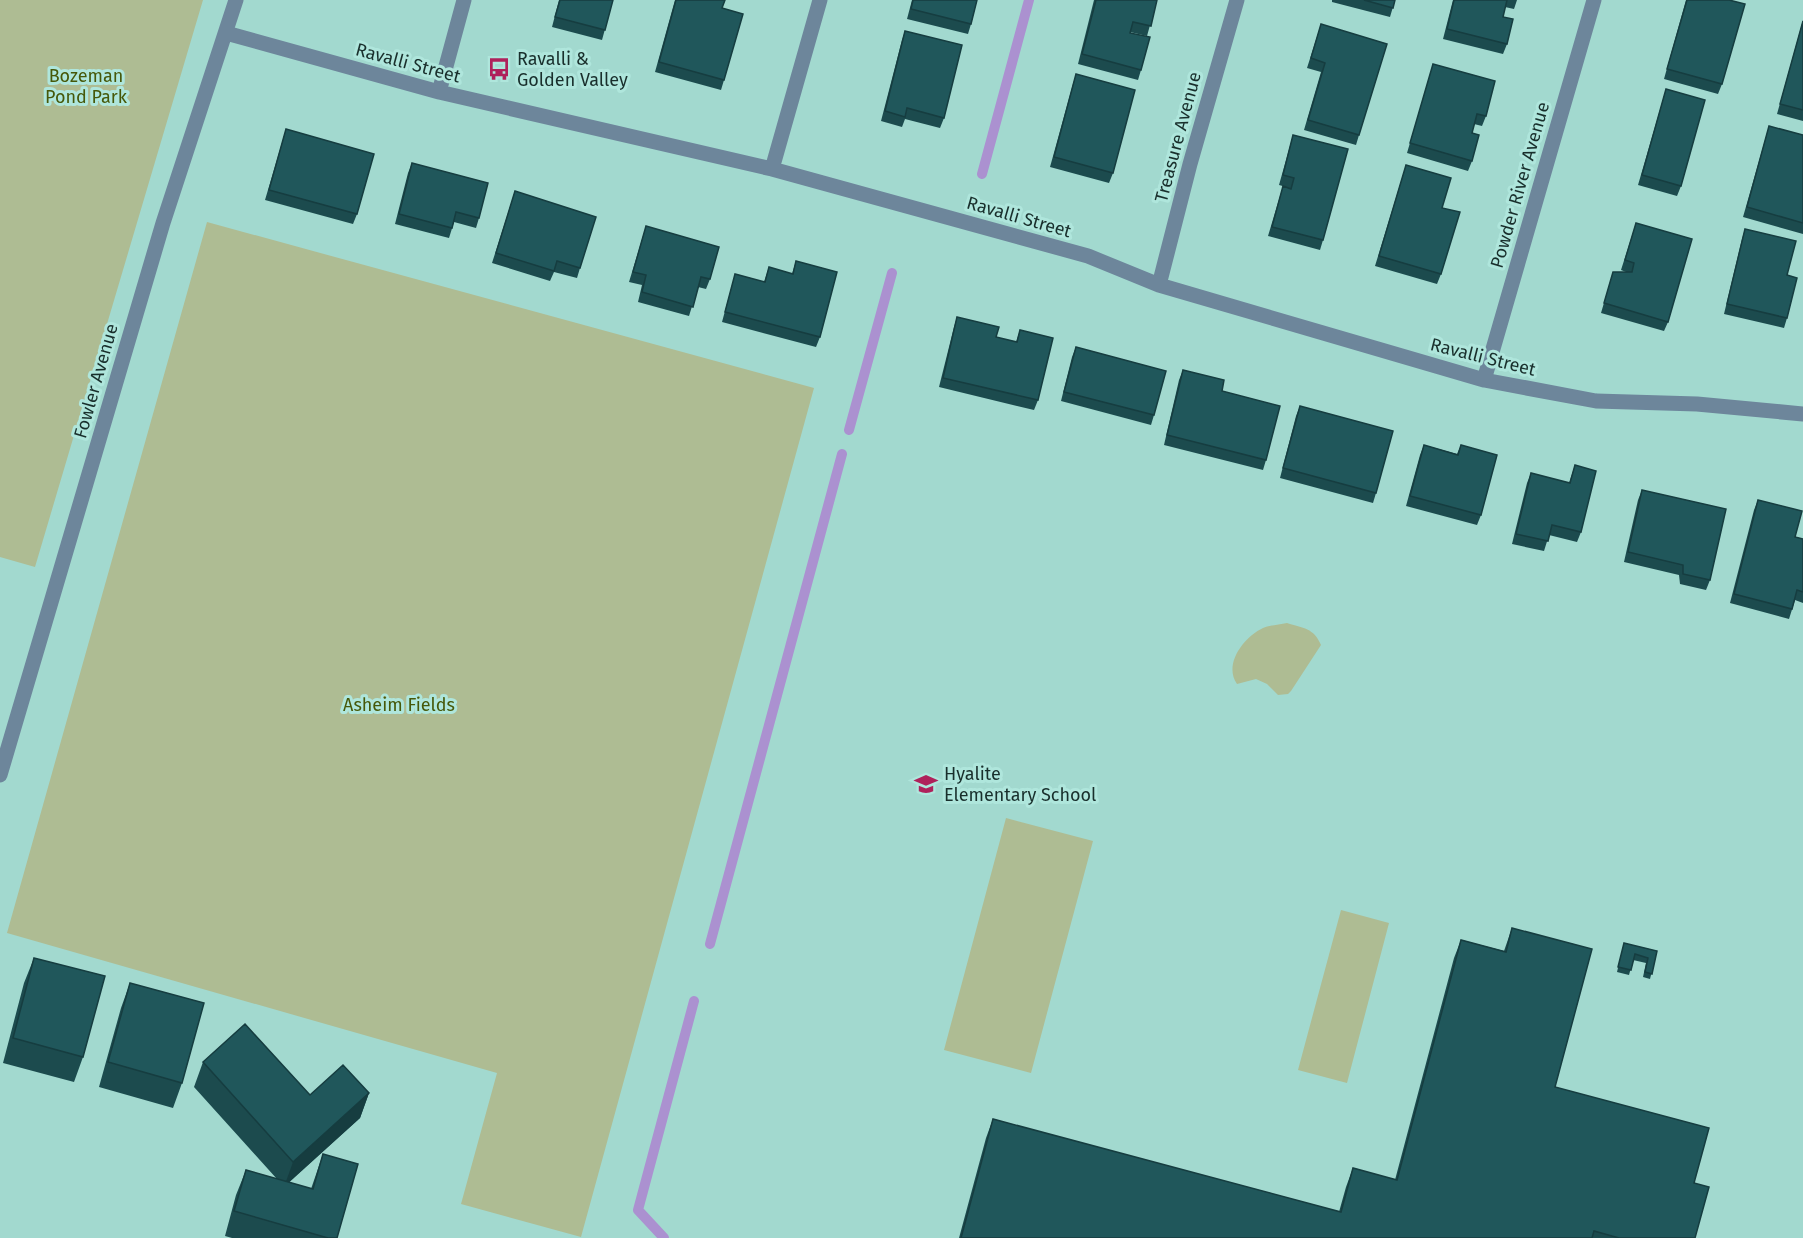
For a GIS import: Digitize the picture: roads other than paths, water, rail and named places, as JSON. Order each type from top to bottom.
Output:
[{"type":"street","name":"Fowler Avenue","points":[[0,775],[163,223],[236,0]]},
{"type":"street","points":[[440,92],[464,0]]},
{"type":"street","points":[[772,169],[820,0]]},
{"type":"street","name":"Treasure Avenue","points":[[1159,285],[1190,164],[1237,0]]},
{"type":"street","name":"Powder River Avenue","points":[[1484,380],[1594,0]]},
{"type":"street","name":"Ravalli Street","points":[[226,33],[440,92],[772,169],[1088,256],[1159,285],[1484,380],[1596,401],[1697,404],[1803,414]]},
{"type":"waterway","points":[[982,174],[1029,0]]},
{"type":"waterway","points":[[849,430],[892,273]]},
{"type":"waterway","points":[[710,944],[842,454]]},
{"type":"waterway","points":[[664,1238],[638,1210],[694,1001]]},
{"type":"place","name":"Ravalli & Golden Valley","points":[[499,69]]},
{"type":"place","name":"Hyalite Elementary School","points":[[926,784]]},
{"type":"park label","name":"Bozeman Pond Park","points":[[86,86]]},
{"type":"park label","name":"Asheim Fields","points":[[399,705]]}]
